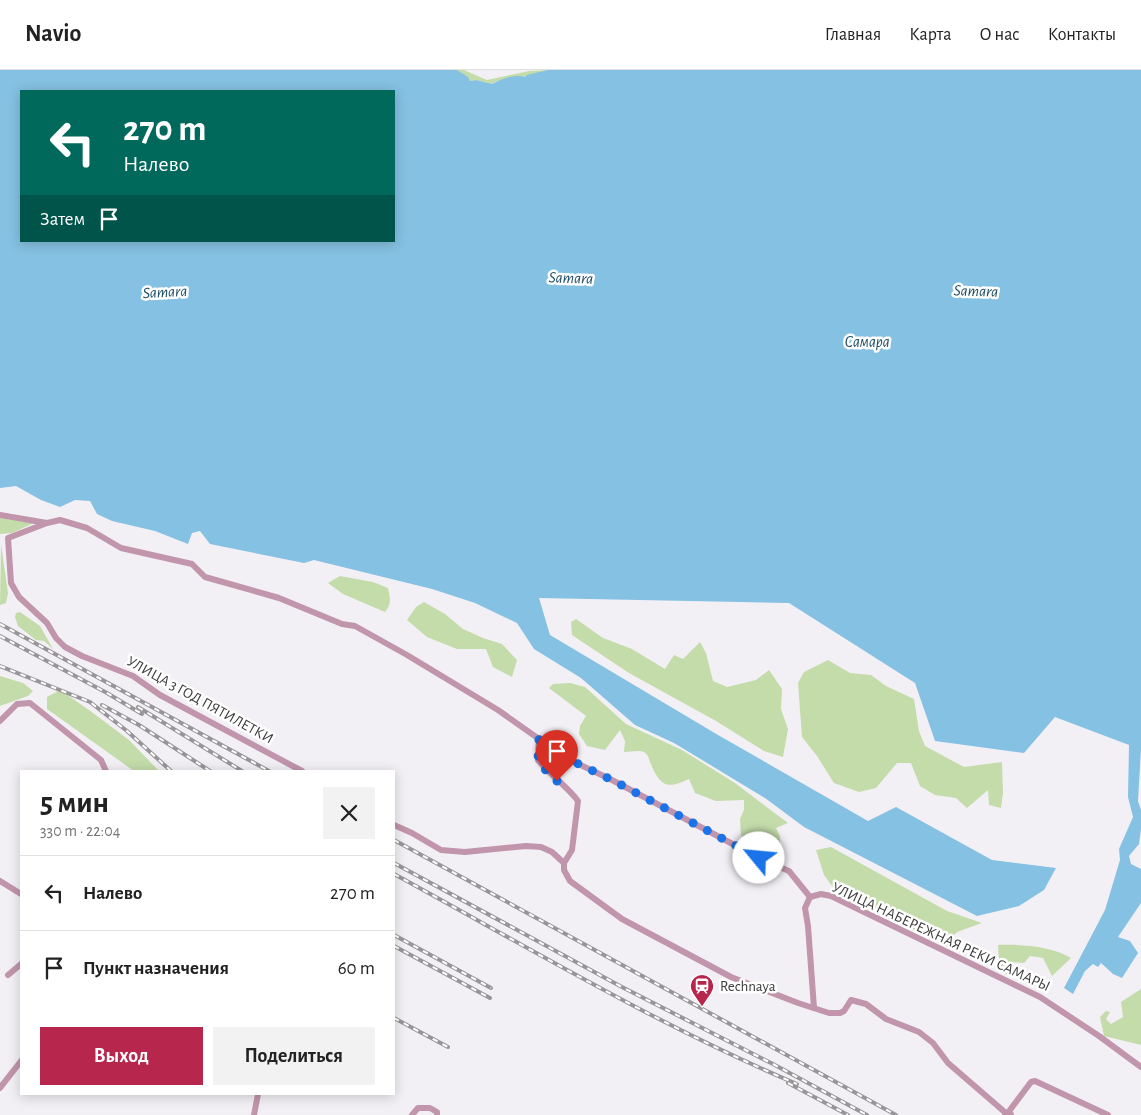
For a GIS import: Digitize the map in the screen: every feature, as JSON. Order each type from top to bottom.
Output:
[{"type":"street","name":"УЛИЦА НАБЕРЕЖНАЯ РЕКИ САМАРЫ","points":[[0,515],[47,523],[60,520],[87,528],[121,548],[192,564],[205,577],[279,598],[342,624],[355,626],[407,655],[539,738],[566,758],[612,780],[759,858],[789,871],[810,897],[821,894],[830,896],[1040,996],[1141,1067]]},
{"type":"street","name":"УЛИЦА 3 ГОД ПЯТИЛЕТКИ","points":[[47,523],[8,538],[12,583],[19,598],[47,623],[56,638],[65,647],[82,656],[133,676],[160,695],[300,770]]},
{"type":"street","points":[[0,721],[17,704],[30,703],[101,760],[106,770]]},
{"type":"street","points":[[539,738],[538,760],[548,773],[573,794],[578,802],[572,850],[564,863],[564,870],[570,881],[622,920],[731,977],[814,1008],[829,1013],[840,1013],[851,1000],[866,1004],[886,1019],[919,1032],[933,1043],[948,1063],[1008,1115],[1031,1082],[1035,1081],[1108,1115]]},
{"type":"street","points":[[395,826],[412,833],[441,850],[465,852],[533,846],[552,852],[564,863]]},
{"type":"street","points":[[0,881],[20,893]]},
{"type":"street","points":[[810,897],[804,908],[808,926],[814,1008]]},
{"type":"street","points":[[8,975],[20,965]]},
{"type":"street","points":[[0,1088],[20,1061]]},
{"type":"street","points":[[254,1115],[258,1095]]},
{"type":"street","points":[[412,1115],[418,1108],[430,1108],[437,1112],[437,1115]]},
{"type":"green space","points":[[457,70],[464,70],[487,80],[529,71],[548,70],[524,77],[500,80],[492,84],[476,80],[470,81]]},
{"type":"green space","points":[[0,518],[34,523],[12,533],[0,534]]},
{"type":"green space","points":[[1,544],[8,593],[6,603],[0,605]]},
{"type":"green space","points":[[340,576],[373,582],[388,588],[390,601],[385,612],[343,594],[328,583]]},
{"type":"green space","points":[[424,602],[445,614],[463,629],[502,644],[517,660],[512,677],[493,667],[486,649],[457,649],[427,637],[407,620],[416,607]]},
{"type":"green space","points":[[20,612],[40,626],[53,649],[44,641],[36,640],[18,626],[15,617],[16,613]]},
{"type":"green space","points":[[576,619],[603,638],[632,649],[665,669],[674,655],[683,659],[700,642],[706,653],[713,681],[727,687],[756,680],[769,670],[782,689],[781,709],[788,729],[783,757],[764,751],[716,721],[629,673],[572,635],[571,622]]},
{"type":"green space","points":[[828,660],[850,673],[871,675],[886,686],[914,699],[919,731],[925,746],[964,767],[1002,762],[1003,793],[1001,808],[989,805],[988,790],[967,808],[956,798],[935,795],[920,786],[911,763],[897,763],[876,788],[859,792],[834,783],[802,737],[798,683],[804,672]]},
{"type":"green space","points":[[0,676],[23,683],[33,691],[28,696],[0,706]]},
{"type":"green space","points":[[570,683],[585,687],[626,724],[682,750],[735,783],[788,823],[776,828],[780,836],[780,849],[756,843],[741,836],[740,819],[744,810],[744,800],[716,801],[695,793],[689,779],[675,784],[665,784],[657,776],[644,752],[624,752],[625,741],[620,730],[605,750],[587,746],[579,734],[580,726],[586,716],[549,688],[553,684]]},
{"type":"green space","points":[[60,690],[129,740],[158,770],[133,770],[47,709],[47,697]]},
{"type":"green space","points":[[831,847],[947,911],[982,923],[957,932],[946,943],[914,930],[897,919],[838,894],[824,875],[816,850]]},
{"type":"green space","points":[[998,945],[1045,948],[1071,958],[1052,976],[1043,958],[1030,956],[1024,963],[1012,962],[1008,975],[1000,972]]},
{"type":"green space","points":[[1141,989],[1141,1045],[1104,1036],[1100,1017],[1106,1011],[1110,1012],[1106,1019],[1111,1024],[1123,1017],[1121,1002]]},
{"type":"water","name":"Самара","points":[[0,70],[457,70],[468,77],[470,81],[476,80],[492,84],[508,78],[525,77],[548,70],[1141,70],[1141,749],[1138,801],[1141,810],[1141,829],[1139,844],[1129,856],[1131,864],[1141,869],[1141,903],[1118,937],[1130,941],[1138,953],[1122,978],[1113,974],[1101,963],[1098,967],[1093,964],[1085,971],[1073,994],[1064,988],[1105,910],[1120,860],[1119,849],[1133,817],[1128,797],[1129,745],[1055,717],[1024,753],[935,741],[915,683],[789,603],[539,598],[550,635],[718,735],[868,821],[896,807],[992,860],[1056,868],[1044,890],[1019,906],[977,916],[804,827],[765,798],[674,743],[635,725],[581,678],[534,649],[517,623],[475,603],[432,589],[314,560],[304,563],[210,544],[200,531],[192,533],[188,544],[155,531],[112,521],[97,514],[90,501],[75,500],[60,507],[41,500],[16,486],[0,488]]},
{"type":"railway","points":[[0,624],[267,770]]},
{"type":"railway","points":[[0,636],[107,693],[142,714]]},
{"type":"railway","points":[[0,666],[90,702],[127,731],[170,770]]},
{"type":"railway","points":[[102,705],[139,725],[208,770]]},
{"type":"railway","points":[[138,707],[240,770]]},
{"type":"railway","points":[[395,841],[896,1115]]},
{"type":"railway","points":[[395,864],[620,986],[773,1064],[867,1115]]},
{"type":"railway","points":[[395,875],[643,1011],[797,1084]]},
{"type":"railway","points":[[395,936],[491,988]]},
{"type":"railway","points":[[395,947],[490,998]]},
{"type":"railway","points":[[395,1019],[448,1047]]},
{"type":"railway","points":[[788,1083],[848,1115]]},
{"type":"place","name":"Rechnaya","points":[[702,1007]]},
{"type":"route","points":[[557,781],[538,760],[539,738],[566,758],[612,780],[759,858]]},
{"type":"water label","name":"Samara","points":[[571,278]]},
{"type":"water label","name":"Samara","points":[[976,291]]},
{"type":"water label","name":"Samara","points":[[165,292]]}]
